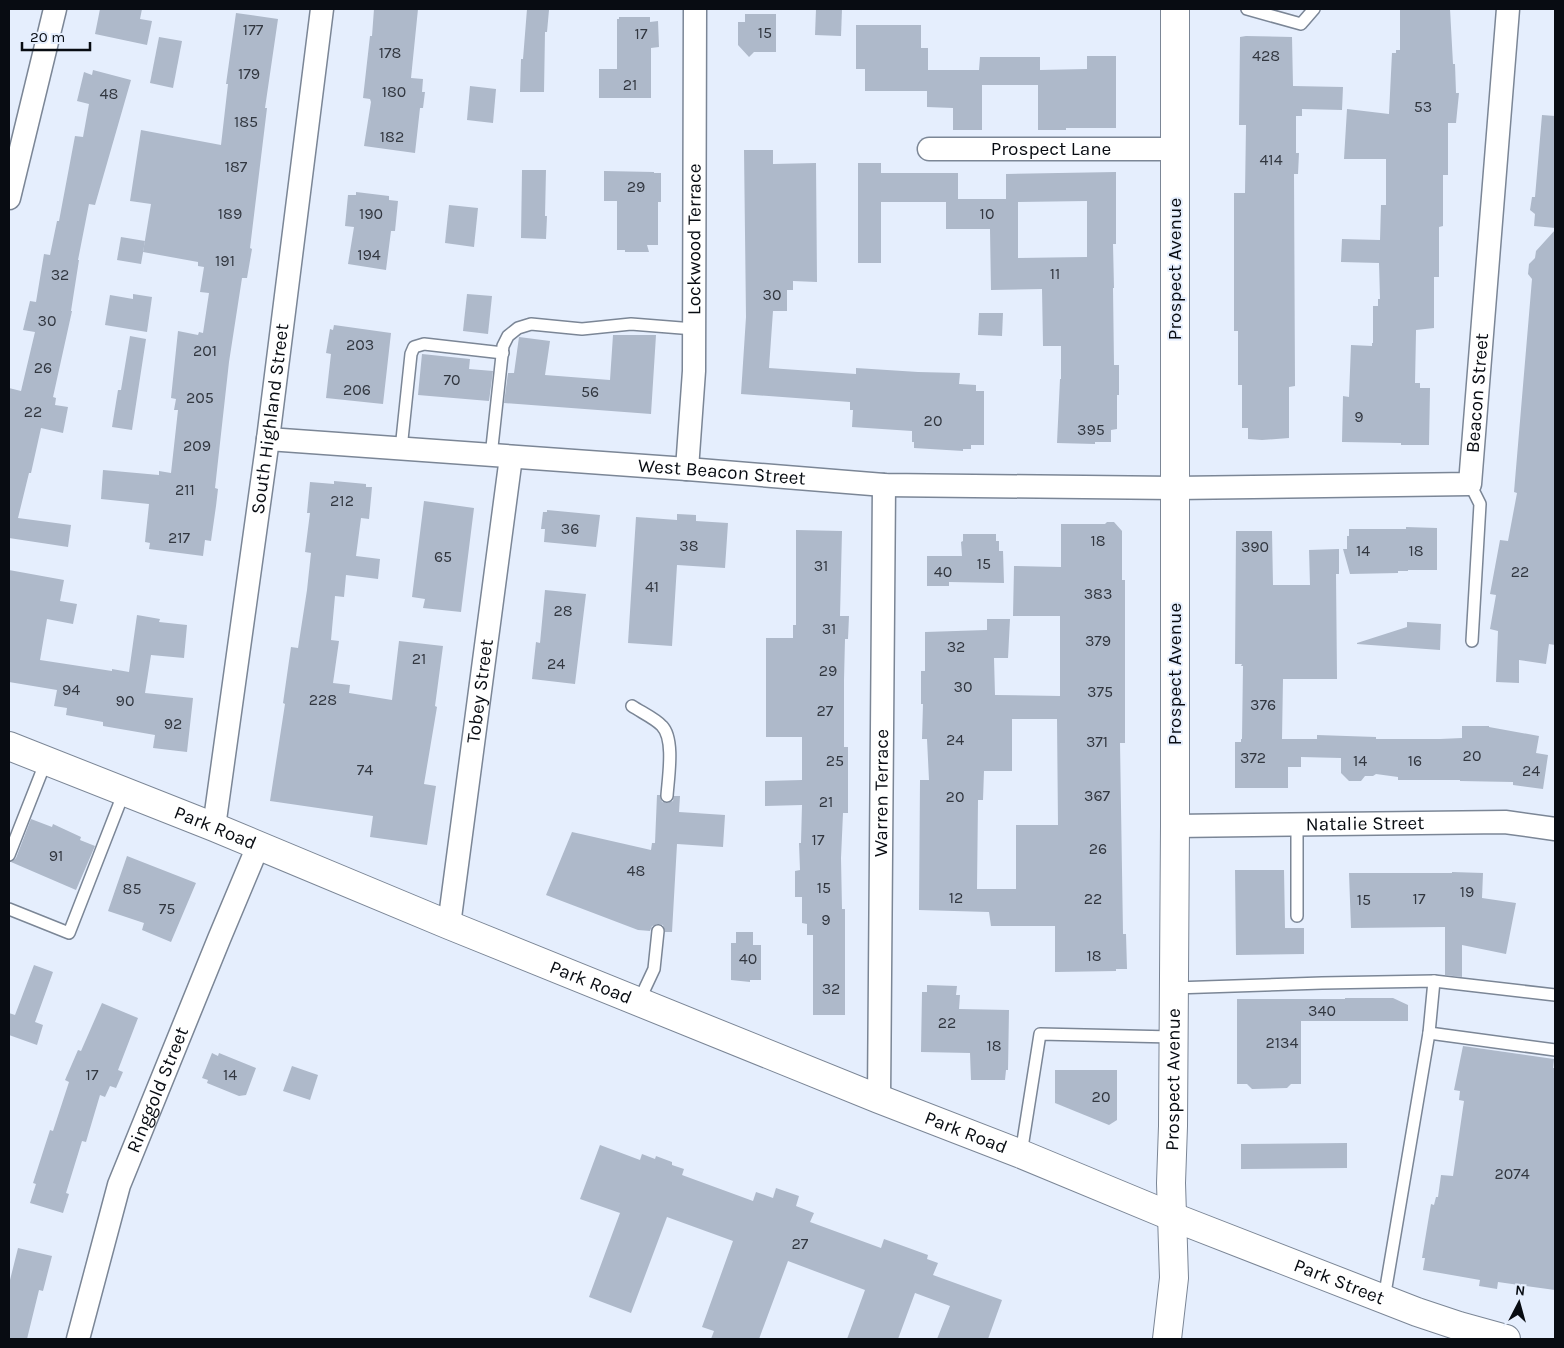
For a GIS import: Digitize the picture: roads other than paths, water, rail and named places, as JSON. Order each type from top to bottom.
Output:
[{"type":"main road","name":"Prospect Avenue","points":[[1167,1339],[1174,1278],[1171,1183],[1175,826],[1176,9]]},
{"type":"main road","name":"Park Road","points":[[9,746],[214,827],[449,925],[879,1099],[1021,1154],[1173,1217]]},
{"type":"main road","name":"Park Street","points":[[1173,1217],[1384,1300],[1450,1324],[1506,1339]]},
{"type":"street","points":[[9,198],[55,9]]},
{"type":"street","name":"South Highland Street","points":[[214,827],[268,440],[322,9]]},
{"type":"street","name":"Lockwood Terrace","points":[[687,469],[694,371],[695,9]]},
{"type":"street","name":"Beacon Street","points":[[1470,484],[1508,9]]},
{"type":"street","name":"Prospect Lane","points":[[929,149],[1176,149]]},
{"type":"street","name":"West Beacon Street","points":[[268,440],[687,469],[884,486],[1175,488]]},
{"type":"street","name":"Tobey Street","points":[[449,925],[501,456]]},
{"type":"street","points":[[1175,488],[1470,484]]},
{"type":"street","name":"Warren Terrace","points":[[879,1099],[884,486]]},
{"type":"street","name":"Natalie Street","points":[[1175,826],[1505,822],[1555,829]]},
{"type":"street","name":"Ringgold Street","points":[[78,1339],[119,1185],[258,846]]},
{"type":"lane","points":[[1250,9],[1301,24],[1314,9]]},
{"type":"lane","points":[[501,456],[502,353],[508,336],[518,328],[532,324],[582,330],[631,324],[694,329]]},
{"type":"lane","points":[[401,449],[411,354],[414,347],[424,344],[502,353]]},
{"type":"lane","points":[[1470,484],[1480,504],[1472,641]]},
{"type":"lane","points":[[632,706],[663,726],[670,751],[667,796]]},
{"type":"lane","points":[[9,855],[46,761]]},
{"type":"lane","points":[[9,909],[69,934],[124,792]]},
{"type":"lane","points":[[1296,916],[1297,824]]},
{"type":"lane","points":[[639,1001],[654,969],[658,932]]},
{"type":"lane","points":[[1174,988],[1434,981],[1555,995]]},
{"type":"lane","points":[[1384,1300],[1428,1033],[1434,981]]},
{"type":"lane","points":[[1428,1033],[1555,1050]]},
{"type":"lane","points":[[1021,1154],[1040,1034],[1173,1037]]}]
